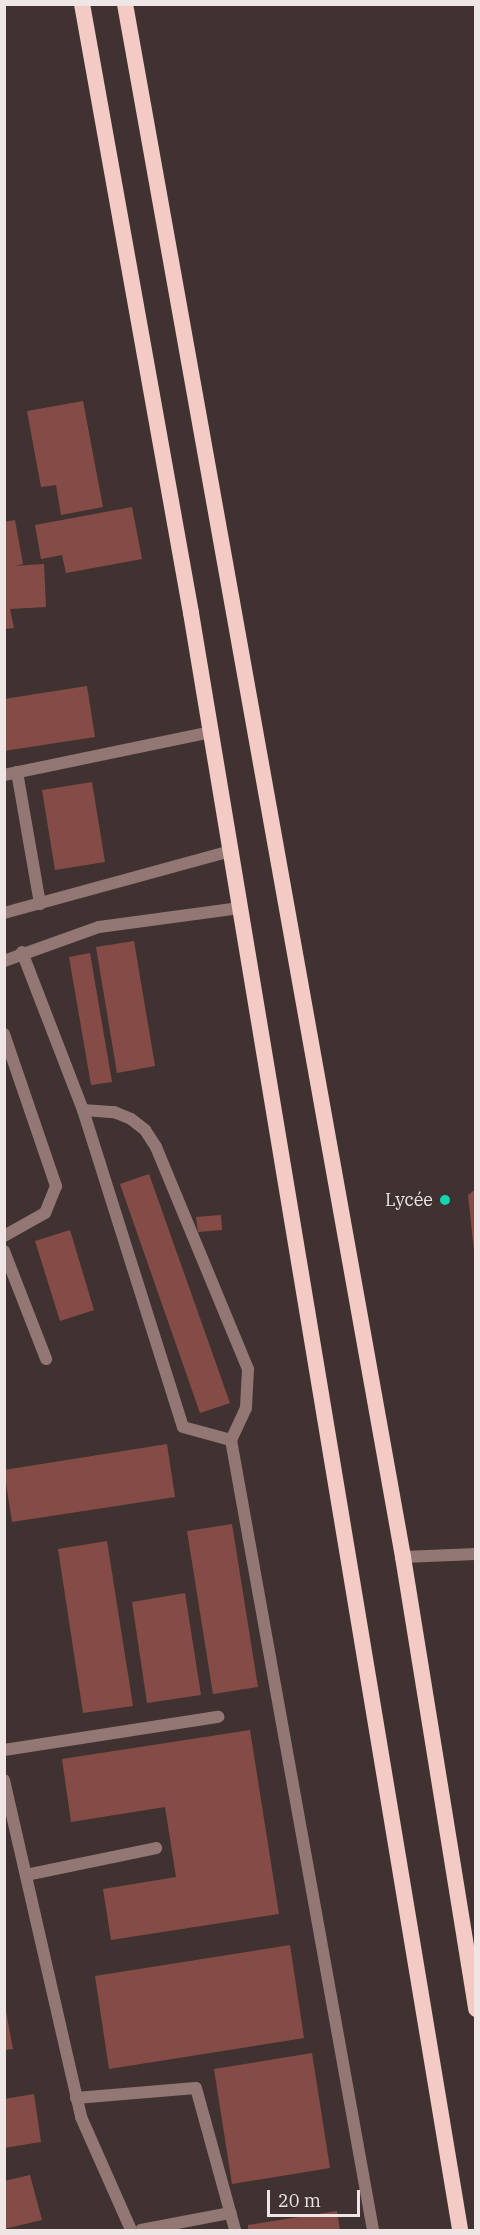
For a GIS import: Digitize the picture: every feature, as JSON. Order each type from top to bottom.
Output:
[{"type":"highway","points":[[82,4],[211,732],[460,2230]]},
{"type":"highway","points":[[125,4],[403,1557],[476,2009]]},
{"type":"street","points":[[40,904],[11,773],[211,732]]},
{"type":"street","points":[[4,913],[230,851]]},
{"type":"street","points":[[4,961],[22,952],[99,927],[240,908]]},
{"type":"street","points":[[22,952],[83,1110],[183,1427],[231,1440]]},
{"type":"street","points":[[4,1034],[57,1186],[45,1213],[4,1236]]},
{"type":"street","points":[[83,1110],[114,1112],[131,1119],[145,1130],[156,1147],[248,1370],[246,1408],[231,1440],[373,2230]]},
{"type":"street","points":[[4,1251],[46,1359]]},
{"type":"street","points":[[403,1557],[476,1554]]},
{"type":"street","points":[[4,1750],[219,1717]]},
{"type":"street","points":[[4,1780],[81,2117],[132,2230]]},
{"type":"street","points":[[26,1875],[156,1848]]},
{"type":"street","points":[[76,2098],[196,2088],[235,2230]]},
{"type":"street","points":[[141,2230],[230,2213]]},
{"type":"building","points":[[83,401],[103,507],[61,515],[56,485],[41,487],[27,411]]},
{"type":"building","points":[[132,507],[142,559],[66,573],[62,555],[41,559],[35,525]]},
{"type":"building","points":[[15,520],[23,564],[14,566],[44,564],[46,607],[10,609],[14,628],[4,629],[4,522]]},
{"type":"building","points":[[87,686],[95,737],[4,751],[4,699]]},
{"type":"building","points":[[92,782],[105,862],[55,870],[42,790]]},
{"type":"building","points":[[134,941],[155,1066],[117,1073],[96,947]]},
{"type":"building","points":[[90,953],[112,1082],[91,1085],[69,957]]},
{"type":"building","points":[[149,1174],[230,1403],[200,1413],[120,1184]]},
{"type":"building","points":[[476,1189],[476,1250],[474,1251],[468,1195]]},
{"type":"building","points":[[221,1215],[222,1230],[198,1232],[196,1217]]},
{"type":"building","points":[[70,1230],[94,1310],[60,1321],[35,1241]]},
{"type":"building","points":[[167,1444],[175,1497],[12,1522],[4,1470]]},
{"type":"building","points":[[232,1524],[258,1687],[213,1694],[187,1531]]},
{"type":"building","points":[[107,1541],[133,1706],[83,1713],[58,1549]]},
{"type":"building","points":[[185,1593],[201,1695],[147,1703],[132,1602]]},
{"type":"building","points":[[250,1730],[279,1914],[111,1940],[103,1889],[176,1877],[165,1807],[71,1822],[62,1759]]},
{"type":"building","points":[[290,1945],[304,2038],[109,2069],[95,1976]]},
{"type":"building","points":[[5,2006],[13,2049],[5,2050]]},
{"type":"building","points":[[312,2053],[330,2168],[232,2184],[214,2069]]},
{"type":"building","points":[[34,2094],[41,2142],[4,2148],[4,2099]]},
{"type":"building","points":[[30,2175],[42,2220],[4,2229],[4,2181]]},
{"type":"building","points":[[337,2211],[340,2230],[248,2230],[248,2225]]},
{"type":"place","name":"Lycée","points":[[445,1200]]}]
